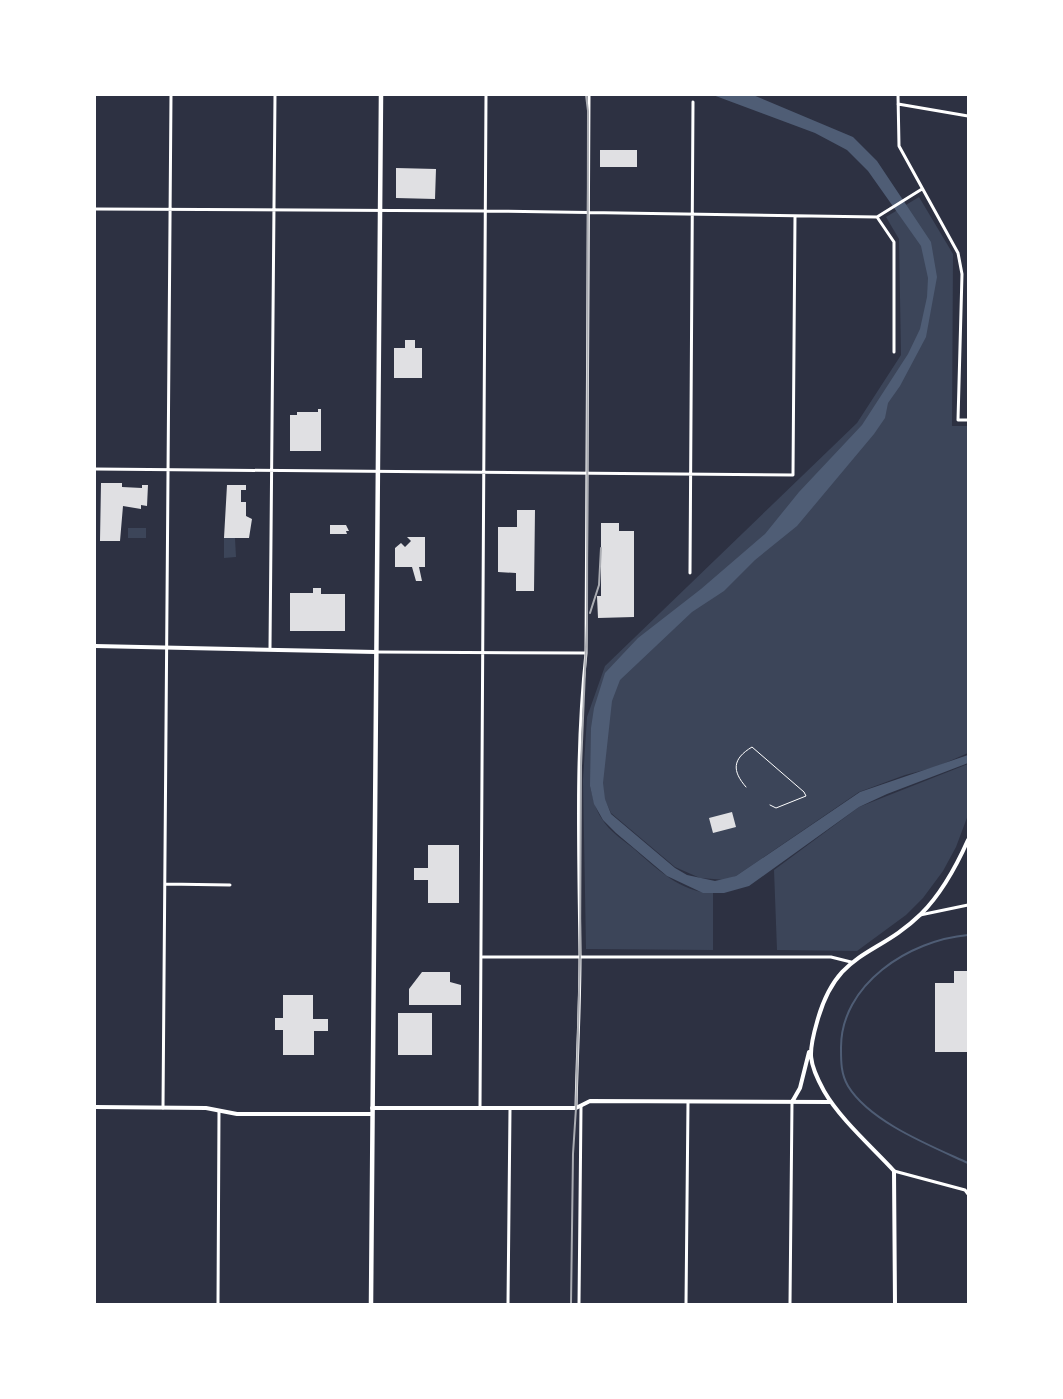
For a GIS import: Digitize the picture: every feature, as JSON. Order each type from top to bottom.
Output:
[{"type":"main road","points":[[371,1304],[381,95]]},
{"type":"street","points":[[163,1108],[166,648],[170,469],[171,95]]},
{"type":"street","points":[[270,648],[275,95]]},
{"type":"street","points":[[480,1109],[486,95]]},
{"type":"street","points":[[579,1304],[578,1107],[580,958],[577,804],[579,715],[586,653],[589,95]]},
{"type":"street","points":[[898,95],[898,146],[958,253],[962,274],[958,420],[968,420]]},
{"type":"street","points":[[690,573],[693,102]]},
{"type":"street","points":[[898,104],[968,116]]},
{"type":"street","points":[[95,209],[589,212],[877,217],[922,189]]},
{"type":"street","points":[[95,469],[793,475],[795,216]]},
{"type":"street","points":[[877,217],[894,242],[894,352]]},
{"type":"street","points":[[962,274],[968,274]]},
{"type":"street","points":[[95,646],[270,648],[376,652],[586,653]]},
{"type":"street","points":[[790,1304],[792,1102],[800,1088],[809,1049],[828,989],[851,962],[920,915],[943,888],[968,840]]},
{"type":"street","points":[[165,884],[230,885]]},
{"type":"street","points":[[920,915],[968,905]]},
{"type":"street","points":[[482,957],[831,957],[851,962]]},
{"type":"street","points":[[809,1049],[812,1064],[831,1102],[894,1171],[965,1190],[968,1194]]},
{"type":"street","points":[[372,1108],[510,1109],[578,1107],[590,1101],[831,1102]]},
{"type":"street","points":[[686,1304],[688,1102]]},
{"type":"street","points":[[95,1107],[206,1108],[237,1114],[372,1114]]},
{"type":"street","points":[[508,1304],[510,1109]]},
{"type":"street","points":[[218,1304],[219,1111]]},
{"type":"street","points":[[894,1171],[895,1304]]},
{"type":"path","points":[[746,787],[737,775],[736,765],[738,760],[752,747],[804,792],[806,796],[776,808],[770,805]]},
{"type":"shaded area","points":[[713,95],[753,95],[853,137],[877,161],[931,242],[937,277],[926,337],[900,386],[888,403],[885,418],[874,434],[797,526],[755,560],[724,591],[692,612],[620,680],[612,701],[603,783],[605,799],[611,814],[675,868],[687,875],[715,881],[736,876],[860,792],[968,755],[968,763],[887,794],[859,807],[749,886],[724,893],[703,893],[667,876],[616,833],[603,820],[594,804],[590,786],[591,728],[594,708],[605,673],[638,638],[701,589],[765,534],[799,492],[862,425],[908,354],[920,329],[927,297],[928,278],[921,246],[868,171],[847,150],[815,133]]},
{"type":"shaded area","points":[[919,197],[953,254],[952,426],[968,426],[968,753],[936,767],[905,775],[859,792],[736,876],[726,880],[700,878],[675,867],[611,813],[605,800],[590,786],[594,803],[600,815],[616,835],[660,871],[680,884],[701,892],[713,893],[713,950],[586,949],[583,780],[587,717],[605,666],[857,423],[901,355],[899,239],[886,217]]},
{"type":"shaded area","points":[[128,528],[146,528],[146,538],[128,538]]},
{"type":"shaded area","points":[[224,538],[235,538],[236,557],[224,558]]},
{"type":"shaded area","points":[[968,764],[968,815],[956,847],[943,871],[923,898],[906,915],[857,951],[777,950],[774,870],[859,807]]},
{"type":"building","points":[[600,150],[637,150],[637,167],[600,167]]},
{"type":"building","points":[[396,168],[436,169],[435,199],[396,198]]},
{"type":"building","points":[[405,340],[415,340],[415,348],[422,348],[422,378],[394,378],[394,348],[405,348]]},
{"type":"building","points":[[318,409],[321,409],[321,451],[290,451],[290,415],[297,415],[297,412],[318,412]]},
{"type":"building","points":[[101,483],[122,483],[122,487],[142,488],[142,485],[148,485],[147,506],[141,505],[141,509],[123,506],[120,541],[100,541]]},
{"type":"building","points":[[227,485],[246,485],[246,490],[241,490],[241,502],[246,502],[246,516],[252,519],[249,538],[224,538]]},
{"type":"building","points":[[517,510],[535,510],[534,591],[516,591],[516,573],[498,572],[498,527],[517,527]]},
{"type":"building","points":[[601,523],[619,523],[619,531],[634,531],[634,617],[598,618],[597,596],[601,596]]},
{"type":"building","points":[[330,525],[346,525],[349,531],[346,531],[347,534],[330,534]]},
{"type":"building","points":[[407,537],[425,537],[425,567],[419,567],[422,581],[416,581],[412,567],[395,567],[395,548],[401,543],[405,547],[411,541]]},
{"type":"building","points":[[313,588],[321,588],[321,594],[345,594],[345,631],[290,631],[290,593],[313,593]]},
{"type":"building","points":[[732,812],[736,827],[713,833],[709,818]]},
{"type":"building","points":[[428,845],[459,845],[459,903],[428,903],[428,880],[414,880],[414,868],[428,868]]},
{"type":"building","points":[[954,971],[968,971],[968,1052],[935,1052],[935,983],[954,983]]},
{"type":"building","points":[[422,972],[450,972],[450,982],[461,985],[461,1005],[409,1005],[409,989]]},
{"type":"building","points":[[283,995],[313,995],[313,1019],[328,1019],[328,1031],[314,1031],[314,1055],[283,1055],[283,1030],[275,1030],[275,1018],[283,1018]]},
{"type":"building","points":[[398,1013],[432,1013],[432,1055],[398,1055]]},
{"type":"waterway","points":[[968,935],[924,946],[902,956],[882,970],[865,986],[852,1004],[844,1026],[841,1049],[842,1068],[848,1086],[871,1111],[902,1132],[968,1163]]},
{"type":"railway","points":[[571,1304],[573,1154],[580,958],[581,766],[587,623],[588,111],[586,95]]},
{"type":"railway","points":[[590,613],[599,585],[601,548]]}]
